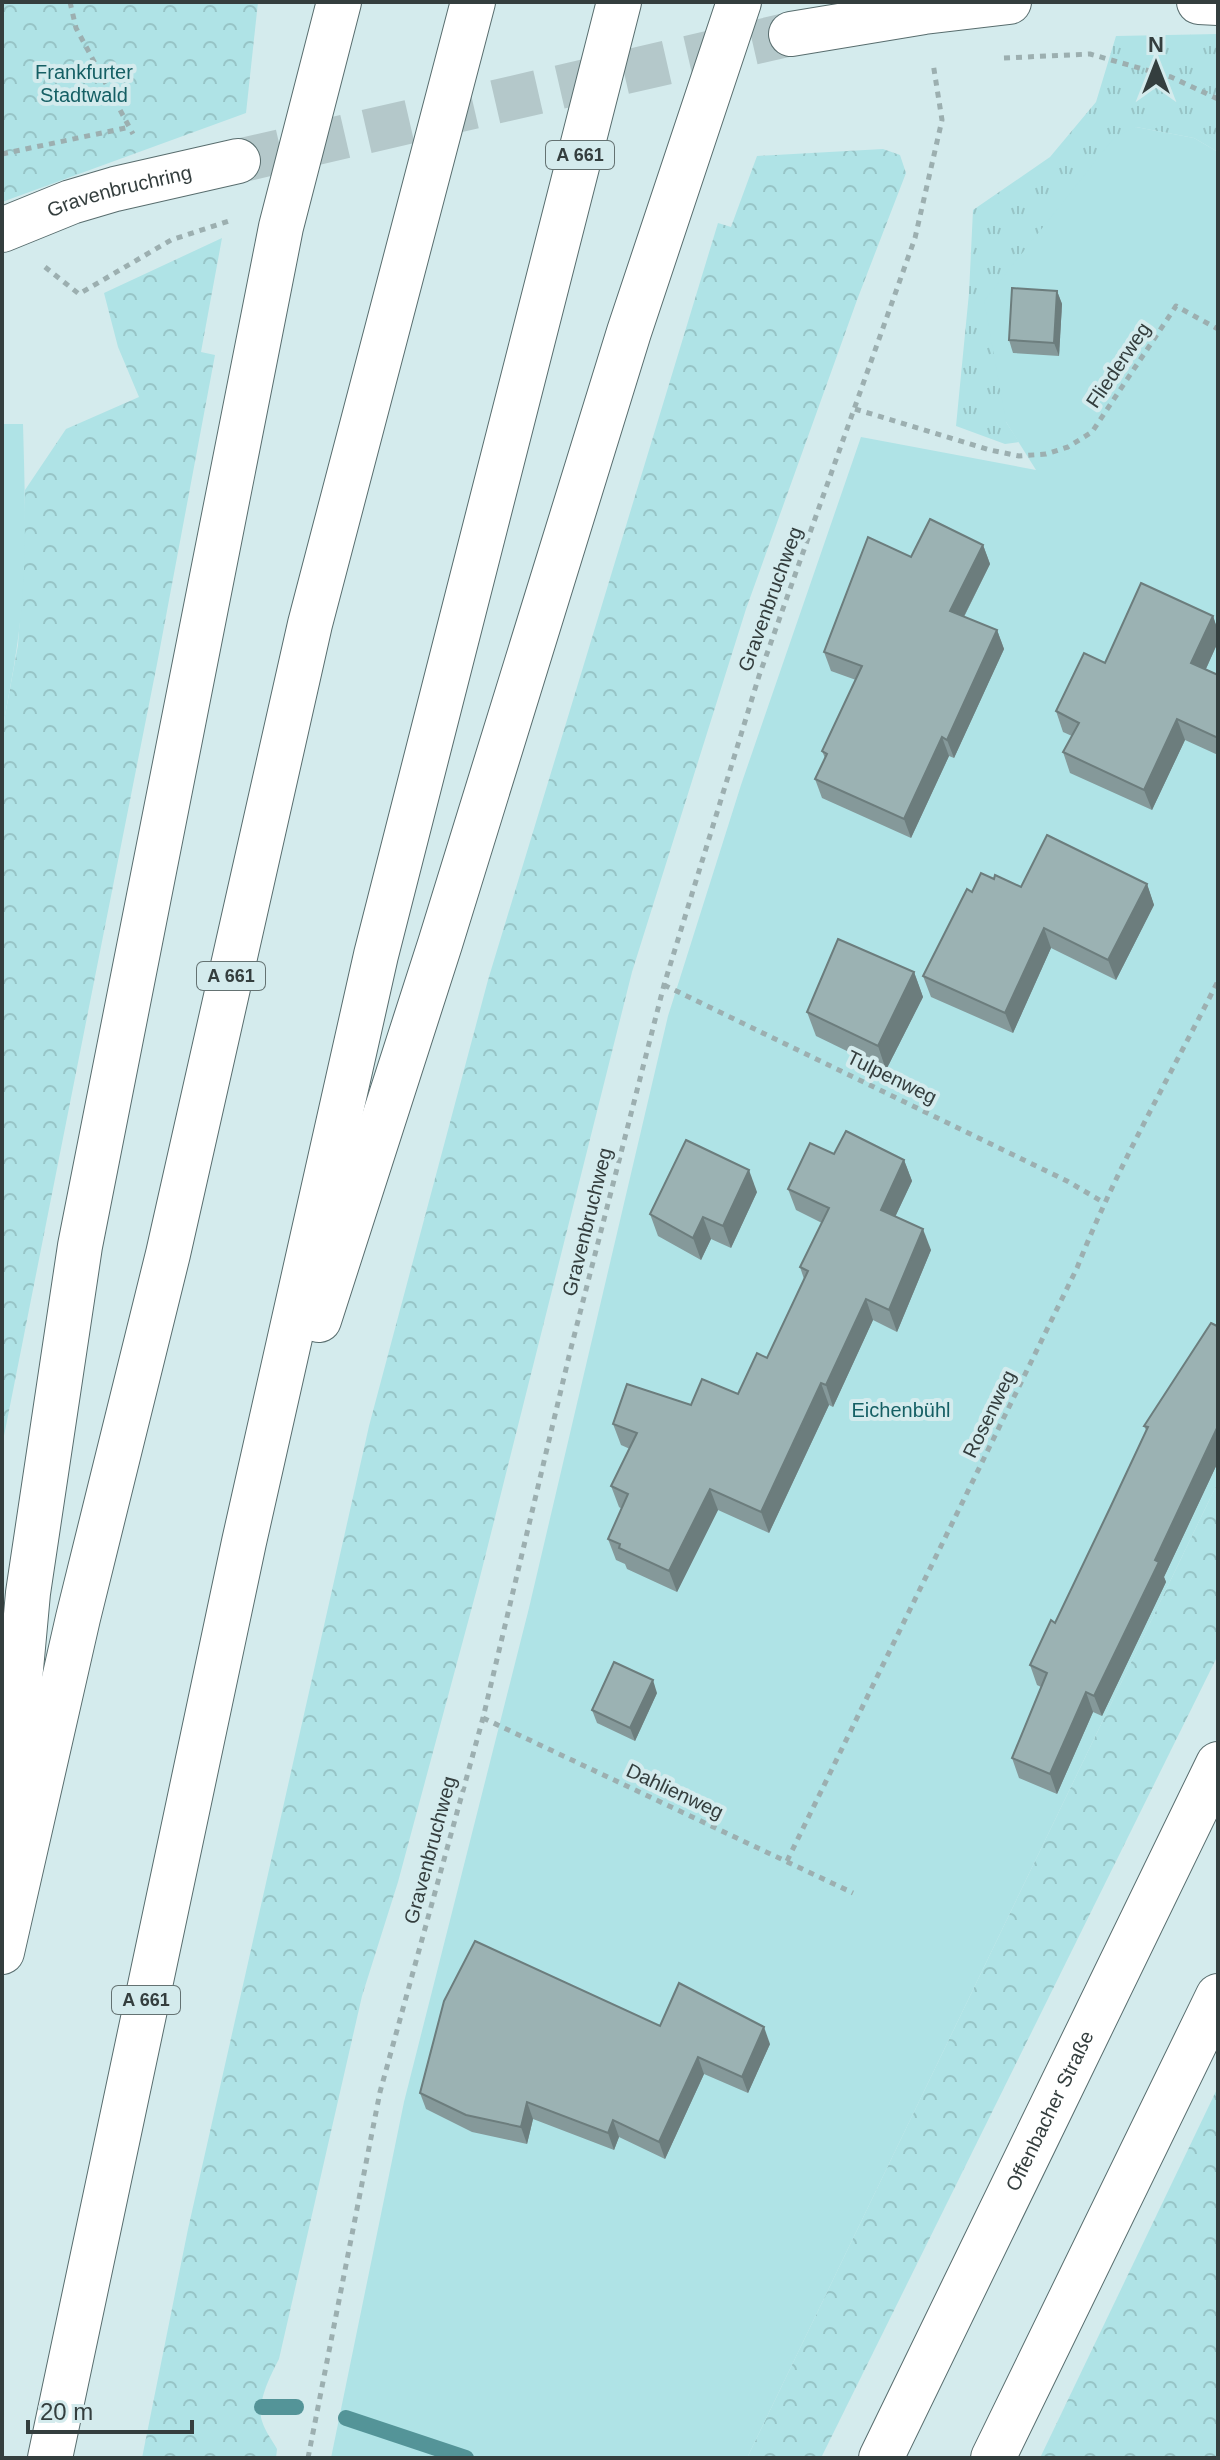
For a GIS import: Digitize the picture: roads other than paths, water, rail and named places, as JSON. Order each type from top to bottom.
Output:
[{"type":"main road","points":[[281,227],[309,2]]},
{"type":"main road","points":[[2,1878],[28,1593],[80,1246],[281,227],[339,2]]},
{"type":"main road","name":"A 661","points":[[2,1952],[78,1618],[172,1239],[310,624],[473,2]]},
{"type":"main road","name":"A 661","points":[[50,2458],[244,1542],[376,955],[619,2]]},
{"type":"main road","points":[[244,1542],[359,1204],[629,332],[739,2]]},
{"type":"main road","points":[[791,34],[924,12],[1009,2]]},
{"type":"main road","points":[[1199,2],[1218,3]]},
{"type":"main road","name":"Gravenbruchring","points":[[2,230],[71,202],[238,161]]},
{"type":"main road","name":"Offenbacher Straße","points":[[881,2458],[1218,1764]]},
{"type":"main road","points":[[993,2458],[1218,1996]]},
{"type":"waterway","points":[[262,2407],[296,2407]]},
{"type":"waterway","points":[[346,2418],[466,2458]]},
{"type":"tunnel","points":[[238,161],[791,34]]},
{"type":"park label","name":"Frankfurter Stadtwald","points":[[84,84]]},
{"type":"park label","name":"Eichenbühl","points":[[901,1410]]}]
